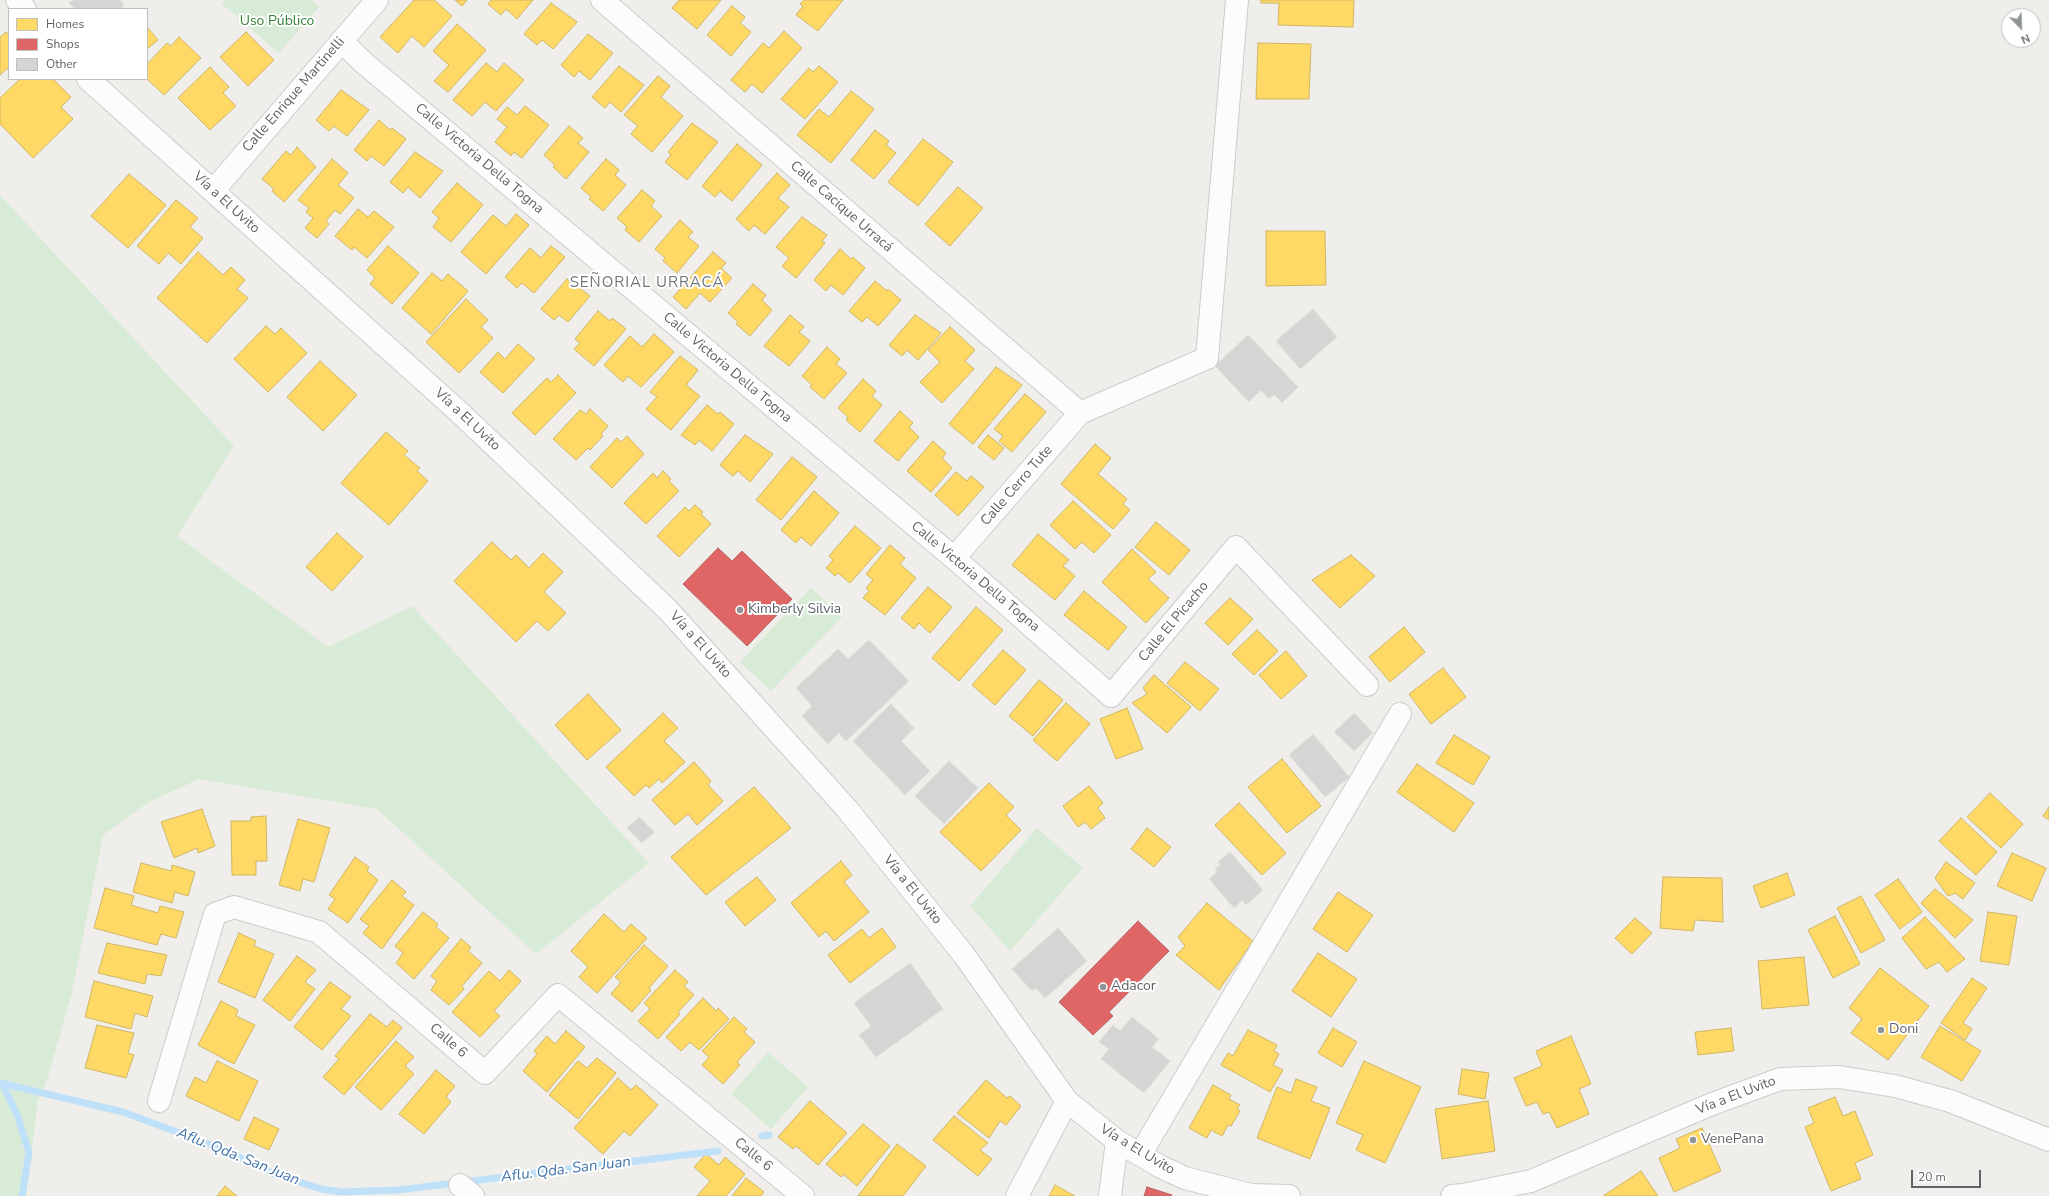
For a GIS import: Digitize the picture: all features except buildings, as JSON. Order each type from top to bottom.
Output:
[{"type":"street","points":[[17,0],[24,8]]},
{"type":"street","name":"Calle Enrique Martinelli","points":[[213,191],[377,0]]},
{"type":"street","name":"Calle Cacique Urracá","points":[[602,0],[1080,413]]},
{"type":"street","points":[[1080,413],[1207,358],[1237,0]]},
{"type":"street","name":"Calle Victoria Della Togna","points":[[341,41],[364,63],[954,558],[1111,696]]},
{"type":"street","name":"Vía a El Uvito","points":[[89,80],[458,411],[668,610],[847,809],[964,955],[1067,1101],[1117,1141],[1140,1155],[1185,1178],[1251,1195],[1289,1196]]},
{"type":"street","name":"Calle Cerro Tute","points":[[954,558],[1080,413]]},
{"type":"street","name":"Calle El Picacho","points":[[1111,696],[1236,547],[1367,685]]},
{"type":"street","points":[[1140,1155],[1400,714]]},
{"type":"street","name":"Calle 6","points":[[159,1101],[215,914],[234,907],[319,932],[485,1073],[558,995],[803,1196]]},
{"type":"street","name":"Vía a El Uvito","points":[[1452,1196],[1531,1181],[1712,1104],[1780,1079],[1839,1076],[1895,1086],[1950,1101],[2049,1140]]},
{"type":"street","points":[[1017,1196],[1067,1101]]},
{"type":"street","points":[[1110,1196],[1117,1141]]},
{"type":"green space","name":"Uso Público","points":[[225,0],[311,0],[319,7],[279,53],[222,4]]},
{"type":"green space","points":[[0,195],[234,446],[177,536],[328,647],[412,606],[649,863],[536,954],[377,809],[199,779],[149,802],[103,835],[72,992],[48,1077],[38,1101],[26,1196],[0,1196]]},
{"type":"green space","points":[[811,588],[842,617],[771,691],[740,662]]},
{"type":"green space","points":[[1037,828],[1083,868],[1010,951],[970,906]]},
{"type":"green space","points":[[768,1052],[808,1087],[771,1129],[731,1094]]},
{"type":"waterway","name":"Aflu. Qda. San Juan","points":[[0,1083],[123,1112],[220,1148],[277,1175],[321,1189],[342,1192],[398,1190],[718,1151]]},
{"type":"waterway","points":[[3,1085],[18,1117],[29,1153],[22,1196]]},
{"type":"waterway","name":"Aflu. Qda. San Juan","points":[[762,1136],[769,1135]]},
{"type":"place","name":"Kimberly Silvia","points":[[740,610]]},
{"type":"place","name":"Adacor","points":[[1103,987]]},
{"type":"place","name":"Doni","points":[[1881,1030]]},
{"type":"place","name":"VenePana","points":[[1693,1140]]},
{"type":"district","name":"SEÑORIAL URRACÁ","points":[[647,283]]}]
